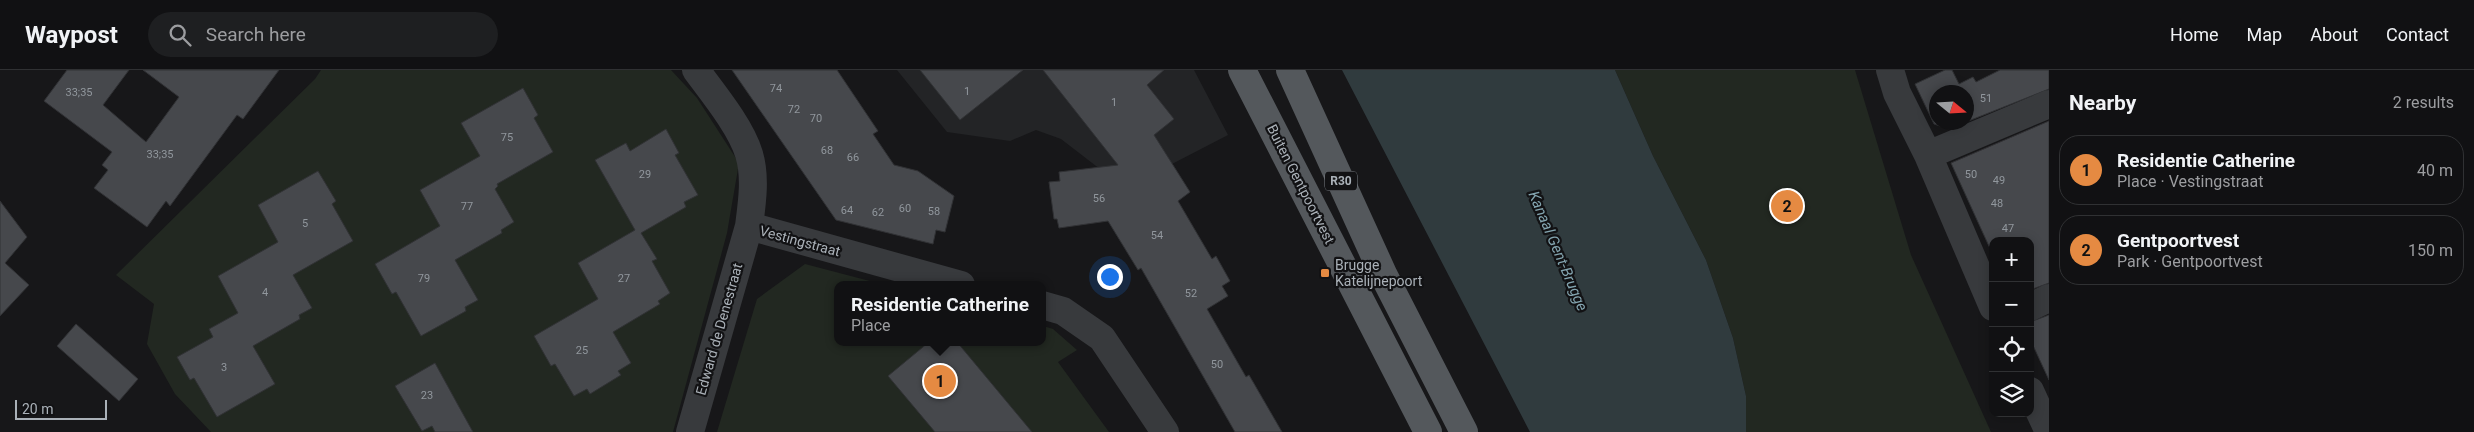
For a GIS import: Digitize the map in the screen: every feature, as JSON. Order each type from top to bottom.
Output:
[{"type":"main road","name":"Buiten Gentpoortvest","points":[[1242,70],[1428,432]]},
{"type":"main road","name":"R30","points":[[1290,70],[1384,276],[1464,432]]},
{"type":"street","name":"Vestingstraat","points":[[696,70],[730,117],[749,154],[754,195],[748,226],[947,281]]},
{"type":"street","points":[[1890,70],[1897,93],[1928,155],[1989,298]]},
{"type":"street","points":[[1928,155],[2049,104]]},
{"type":"street","name":"Edward de Denestraat","points":[[690,432],[748,226]]},
{"type":"street","points":[[2034,305],[2049,298]]},
{"type":"street","points":[[1046,306],[1063,311],[1102,338],[1164,432]]},
{"type":"street","points":[[2034,400],[2049,432]]},
{"type":"shaded area","points":[[321,70],[671,70],[697,98],[739,163],[727,233],[673,432],[211,432],[175,394],[147,344],[154,304],[116,275],[315,79]]},
{"type":"shaded area","points":[[897,70],[1194,70],[1228,135],[1141,180],[1109,176],[1061,139],[1036,130],[1010,141],[947,132]]},
{"type":"shaded area","points":[[1615,70],[1855,70],[1911,255],[1991,432],[1746,432],[1746,396],[1733,338],[1706,260],[1653,156]]},
{"type":"shaded area","points":[[805,264],[870,281],[834,281],[834,346],[1046,346],[1046,327],[1053,329],[1077,350],[1058,362],[1109,432],[717,432],[757,299]]},
{"type":"water","name":"Kanaal Gent-Brugge","points":[[1342,70],[1615,70],[1653,156],[1706,260],[1733,338],[1746,396],[1746,432],[1530,432]]},
{"type":"building","points":[[67,70],[129,70],[103,105],[146,142],[179,97],[143,70],[279,70],[243,119],[237,115],[170,206],[166,201],[147,227],[94,188],[108,170],[102,165],[112,152],[44,101]]},
{"type":"building","points":[[732,70],[837,70],[878,131],[873,134],[894,165],[918,171],[954,196],[945,232],[936,230],[933,244],[836,220]]},
{"type":"building","points":[[920,70],[1023,70],[960,120]]},
{"type":"building","points":[[1043,70],[1164,70],[1147,85],[1174,119],[1154,135],[1190,192],[1178,201],[1212,259],[1216,256],[1230,281],[1222,286],[1228,296],[1207,309],[1246,377],[1249,375],[1282,432],[1235,432],[1141,268],[1138,270],[1108,221],[1059,228],[1057,219],[1054,219],[1049,182],[1060,181],[1059,172],[1118,165]]},
{"type":"building","points":[[1945,70],[1952,70],[1959,84],[1973,77],[1976,82],[2000,70],[2049,70],[2049,89],[1974,119],[1974,85],[1929,85],[1929,113],[1915,84]]},
{"type":"building","points":[[523,88],[538,115],[534,118],[553,152],[497,184],[498,186],[495,189],[514,222],[501,230],[502,233],[455,260],[478,300],[465,307],[466,311],[421,336],[396,292],[392,294],[375,264],[440,226],[420,190],[480,156],[461,123]]},
{"type":"building","points":[[2049,121],[2049,283],[2034,289],[2034,237],[1989,237],[1989,246],[1951,163]]},
{"type":"building","points":[[666,129],[679,153],[675,155],[698,195],[684,202],[686,207],[641,233],[657,259],[652,261],[670,293],[658,301],[660,304],[613,332],[631,363],[618,371],[621,375],[590,394],[587,389],[574,396],[555,364],[551,366],[534,336],[598,299],[578,263],[635,230],[595,160],[626,143],[630,151]]},
{"type":"building","points":[[318,171],[336,201],[332,204],[353,241],[293,275],[312,308],[299,315],[300,319],[253,346],[275,384],[217,417],[194,378],[190,380],[177,357],[213,337],[209,329],[238,313],[218,276],[278,242],[258,205]]},
{"type":"building","points":[[0,201],[27,237],[5,263],[29,285],[0,316]]},
{"type":"building","points":[[2049,315],[2049,380],[2034,348],[2034,321]]},
{"type":"building","points":[[76,324],[138,379],[119,401],[57,346]]},
{"type":"building","points":[[924,346],[960,346],[1032,432],[935,432],[888,376]]},
{"type":"building","points":[[435,363],[473,432],[435,432],[432,426],[422,431],[395,386]]},
{"type":"place","name":"Gentpoortvest","points":[[1787,206]]},
{"type":"place","name":"Brugge Katelijnepoort","points":[[1325,273]]},
{"type":"place","name":"Residentie Catherine","points":[[940,381]]}]
